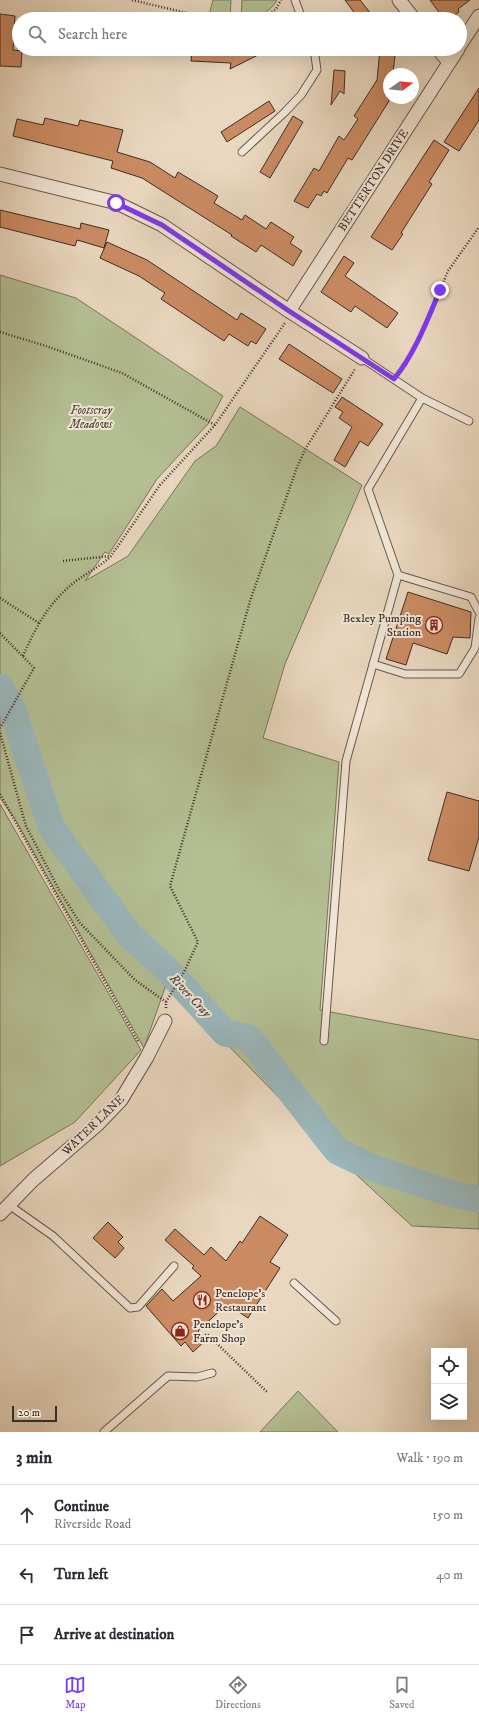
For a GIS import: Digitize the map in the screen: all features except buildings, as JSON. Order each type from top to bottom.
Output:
[{"type":"street","points":[[399,0],[408,12]]},
{"type":"street","points":[[467,34],[479,16]]},
{"type":"street","points":[[444,56],[449,62]]},
{"type":"street","name":"BETTERTON DRIVE","points":[[291,312],[453,56]]},
{"type":"street","points":[[0,174],[116,203],[162,225],[362,358]]},
{"type":"street","name":"WATER LANE","points":[[0,1214],[33,1180],[123,1102],[165,1021]]},
{"type":"lane","points":[[295,0],[299,12]]},
{"type":"lane","points":[[242,152],[301,95],[317,70],[315,56]]},
{"type":"lane","points":[[362,358],[422,398],[469,421]]},
{"type":"lane","points":[[324,1041],[346,761],[398,575],[368,489],[422,398]]},
{"type":"lane","points":[[398,575],[471,597],[479,612]]},
{"type":"lane","points":[[373,664],[405,674],[459,674],[475,648],[479,618]]},
{"type":"lane","points":[[9,1205],[53,1236],[130,1308],[138,1307],[174,1266]]},
{"type":"lane","points":[[294,1283],[336,1321]]},
{"type":"lane","points":[[104,1432],[168,1376],[197,1377],[212,1373]]},
{"type":"path","points":[[132,0],[183,12]]},
{"type":"path","points":[[272,12],[276,9],[281,0]]},
{"type":"path","points":[[394,379],[406,365],[420,338],[448,271],[479,227]]},
{"type":"path","points":[[23,656],[32,634],[47,611],[71,585],[111,556],[160,485],[215,425],[291,312]]},
{"type":"path","points":[[0,332],[46,346],[122,373],[215,425]]},
{"type":"path","points":[[0,733],[26,826],[59,890],[85,929],[135,980],[166,1002],[185,970],[198,942],[170,886],[250,601],[300,461],[306,448],[362,358]]},
{"type":"path","points":[[63,561],[111,556]]},
{"type":"path","points":[[0,598],[39,623]]},
{"type":"path","points":[[0,633],[34,668],[0,728]]},
{"type":"path","points":[[0,794],[147,1057]]},
{"type":"path","points":[[203,1337],[207,1334],[267,1392]]},
{"type":"green space","points":[[213,0],[231,0],[230,12],[210,12]]},
{"type":"green space","points":[[242,0],[277,0],[266,12],[241,12]]},
{"type":"green space","name":"Footscray Meadows","points":[[0,275],[76,298],[223,396],[208,424],[157,479],[109,554],[105,552],[85,581],[128,556],[195,461],[216,446],[240,407],[362,485],[285,664],[263,738],[339,762],[320,1010],[479,1040],[479,1229],[412,1226],[335,1155],[177,993],[196,992],[175,959],[144,1048],[15,819],[0,798]]},
{"type":"green space","points":[[0,804],[141,1050],[75,1122],[0,1166]]},
{"type":"green space","points":[[298,1391],[338,1432],[260,1432]]},
{"type":"waterway","name":"River Cray","points":[[0,687],[12,708],[51,827],[130,936],[164,966],[225,1033],[249,1038],[337,1151],[375,1169],[457,1195],[479,1199]]},
{"type":"place","name":"Bexley Pumping Station","points":[[434,625]]},
{"type":"place","name":"Penelope's Restaurant","points":[[202,1300]]},
{"type":"place","name":"Penelope's Farm Shop","points":[[180,1331]]},
{"type":"route","points":[[116,203],[162,225],[289,311],[394,379],[406,365],[420,338],[440,290]]}]
